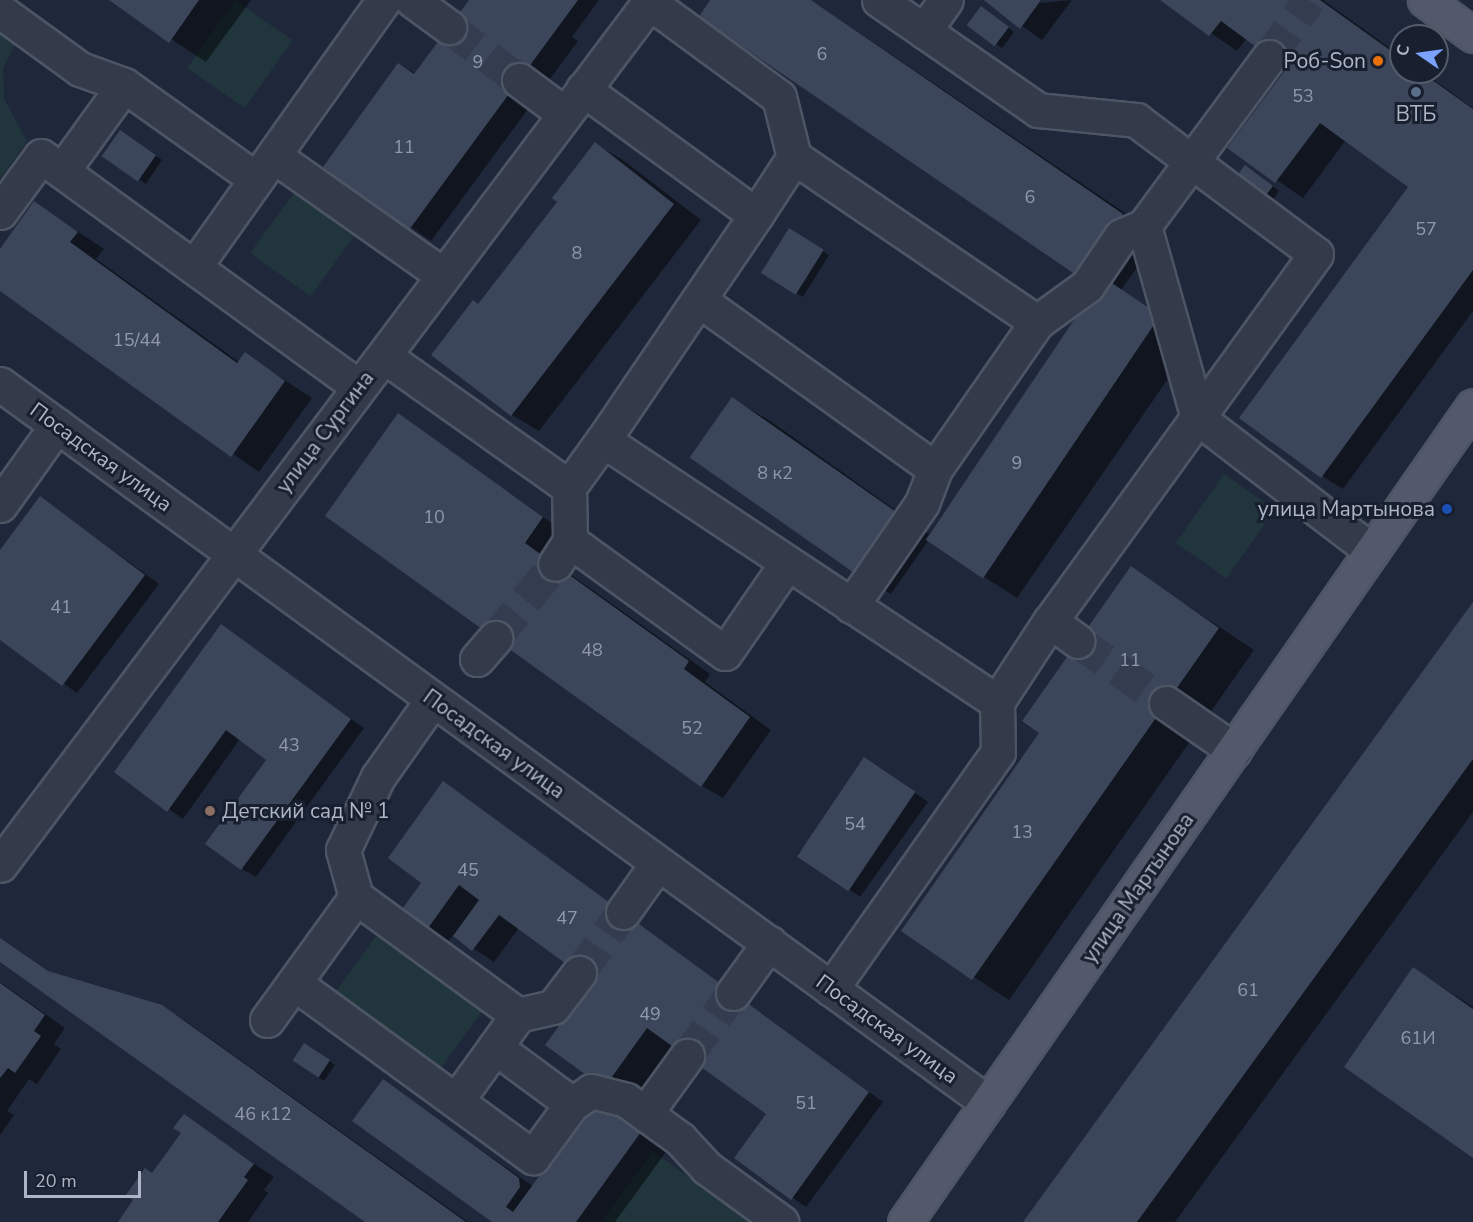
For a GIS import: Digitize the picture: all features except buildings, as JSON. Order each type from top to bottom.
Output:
[{"type":"main road","points":[[1425,0],[1473,35]]},
{"type":"main road","name":"улица Мартынова","points":[[905,1222],[1473,406]]},
{"type":"street","points":[[194,267],[384,0]]},
{"type":"street","points":[[412,0],[449,27]]},
{"type":"street","points":[[831,989],[998,752],[997,702],[1050,621],[1316,254],[1136,120],[1038,110],[879,0]]},
{"type":"street","points":[[924,31],[946,0]]},
{"type":"street","points":[[650,1],[779,97],[794,157],[1036,322]]},
{"type":"street","name":"улица Сургина","points":[[0,865],[650,1]]},
{"type":"street","points":[[0,11],[80,69],[124,84],[443,275]]},
{"type":"street","points":[[851,606],[922,503],[934,469],[1036,322],[1087,286],[1121,236],[1144,226],[1269,57]]},
{"type":"street","points":[[519,80],[574,102],[756,215]]},
{"type":"street","points":[[62,171],[124,84]]},
{"type":"street","points":[[0,212],[41,156],[360,387]]},
{"type":"street","points":[[787,563],[724,653],[562,553],[569,487],[699,300],[794,157]]},
{"type":"street","points":[[1144,226],[1198,418],[1372,551]]},
{"type":"street","points":[[699,300],[934,469]]},
{"type":"street","points":[[384,356],[569,487]]},
{"type":"street","name":"Посадская улица","points":[[0,384],[988,1103]]},
{"type":"street","points":[[0,505],[57,425]]},
{"type":"street","points":[[603,440],[997,702]]},
{"type":"street","points":[[1050,621],[1078,641]]},
{"type":"street","points":[[433,699],[378,777],[343,850],[357,897],[518,1015]]},
{"type":"street","points":[[1166,703],[1234,750]]},
{"type":"street","points":[[623,912],[658,863]]},
{"type":"street","points":[[267,1020],[357,897]]},
{"type":"street","points":[[733,993],[769,943]]},
{"type":"street","points":[[456,1101],[518,1015],[553,1007],[579,973]]},
{"type":"street","points":[[294,983],[533,1157],[572,1104],[591,1091],[626,1100],[680,1139],[707,1168],[781,1222]]},
{"type":"street","points":[[495,1047],[572,1104]]},
{"type":"street","points":[[645,1114],[687,1056]]},
{"type":"green space","points":[[235,0],[292,40],[245,108],[187,68]]},
{"type":"green space","points":[[0,26],[18,39],[3,68],[4,99],[27,141],[0,179]]},
{"type":"green space","points":[[294,193],[354,236],[310,296],[251,253]]},
{"type":"green space","points":[[1224,474],[1275,510],[1227,578],[1176,543]]},
{"type":"green space","points":[[379,932],[484,1008],[439,1071],[334,994]]},
{"type":"green space","points":[[653,1151],[749,1222],[601,1222]]},
{"type":"tunnel","points":[[1269,57],[1309,0]]},
{"type":"tunnel","points":[[449,27],[519,80]]},
{"type":"tunnel","points":[[495,638],[555,564]]},
{"type":"tunnel","points":[[1078,641],[1166,703]]},
{"type":"tunnel","points":[[579,973],[623,912]]},
{"type":"tunnel","points":[[687,1056],[733,993]]},
{"type":"place","name":"Роб-Son","points":[[1378,61]]},
{"type":"place","name":"ВТБ","points":[[1416,92]]},
{"type":"place","name":"улица Мартынова","points":[[1447,509]]},
{"type":"place","name":"Детский сад № 1","points":[[210,811]]}]
